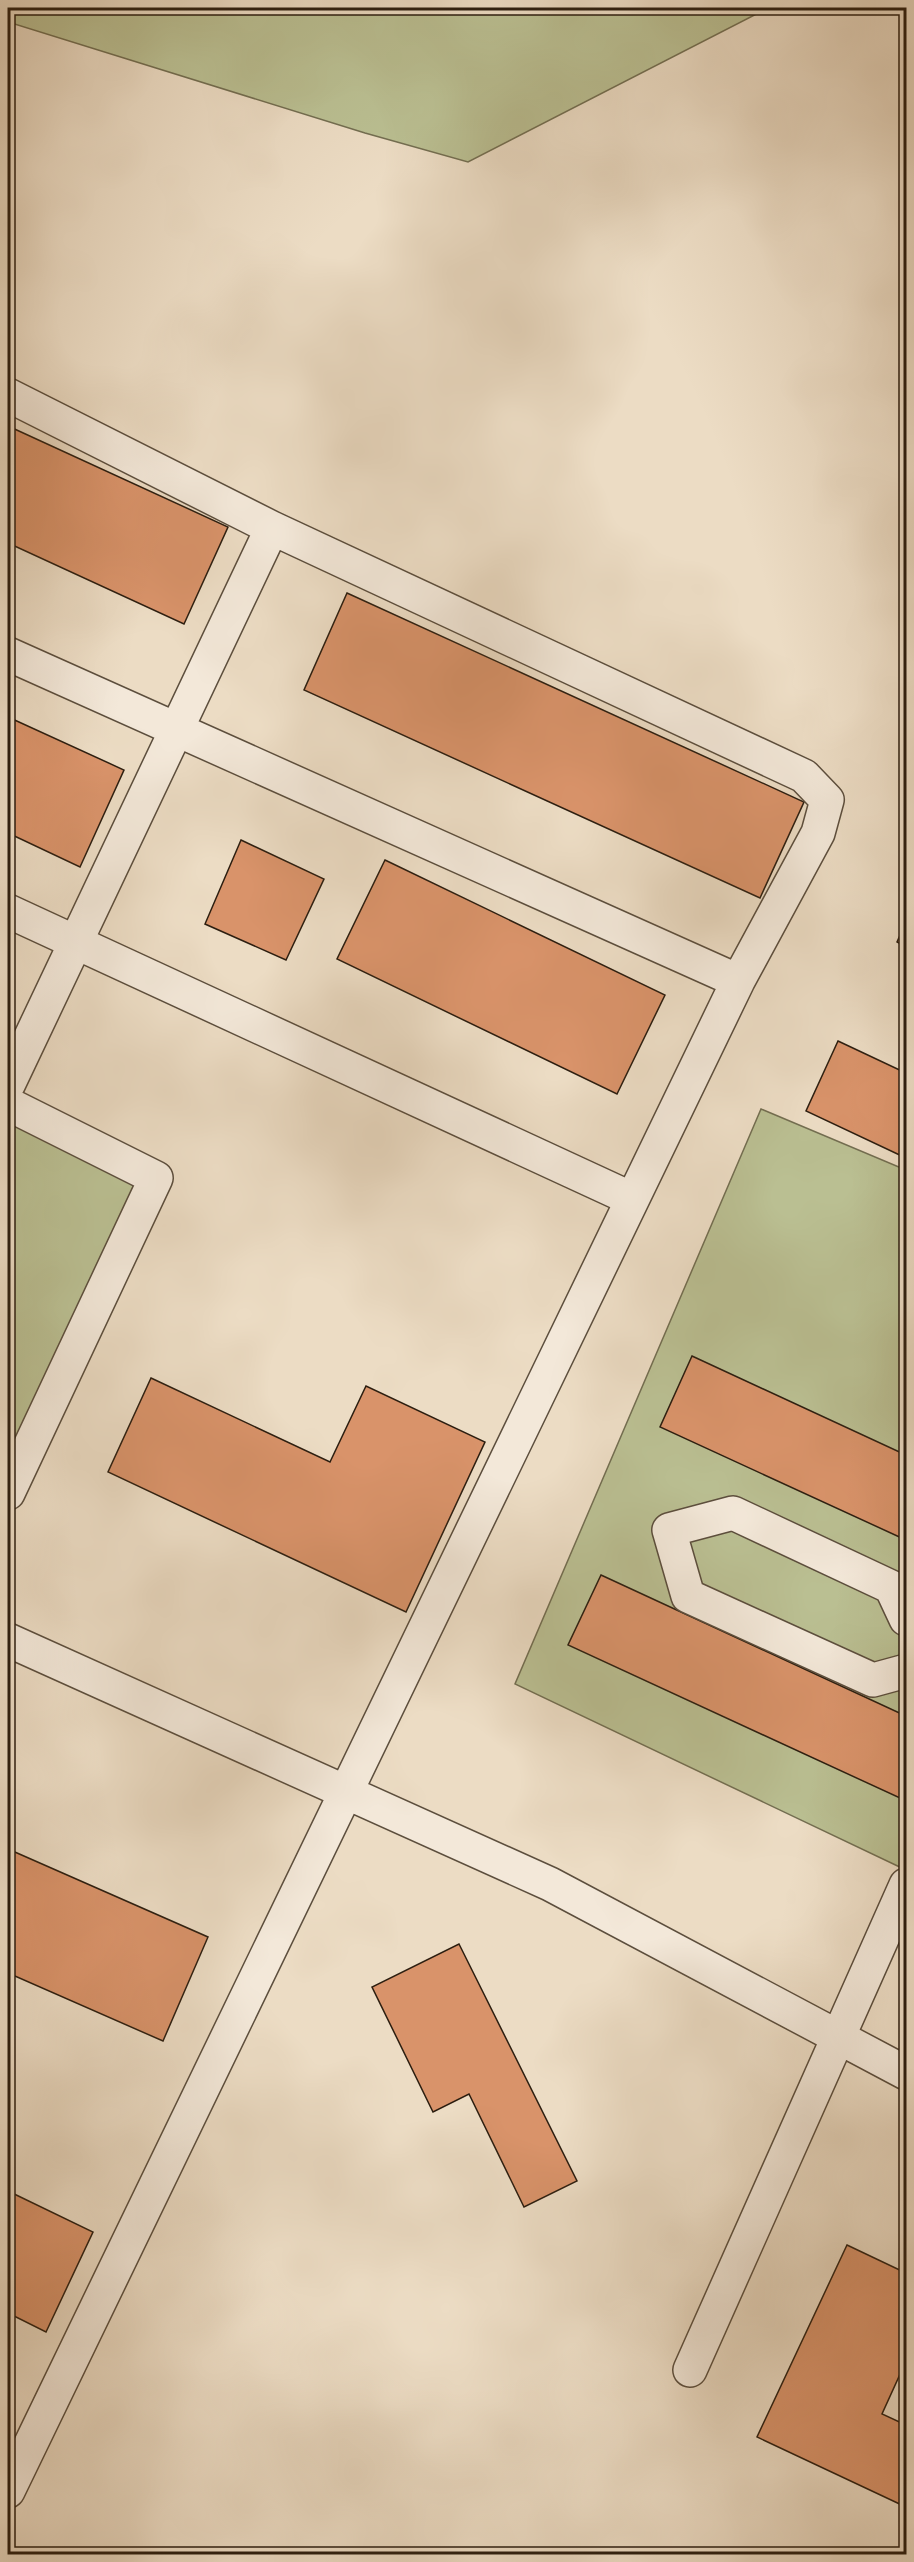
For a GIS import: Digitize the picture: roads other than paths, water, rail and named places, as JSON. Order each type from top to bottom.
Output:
[{"type":"lane","points":[[8,394],[272,528],[804,776],[827,800],[818,833],[738,981],[347,1792],[9,2482]]},
{"type":"lane","points":[[8,1085],[272,528]]},
{"type":"lane","points":[[8,654],[738,981]]},
{"type":"lane","points":[[8,911],[632,1199]]},
{"type":"lane","points":[[8,1104],[156,1178],[8,1493]]},
{"type":"lane","points":[[906,1619],[891,1587],[733,1514],[669,1530],[688,1596],[873,1680],[906,1671]]},
{"type":"lane","points":[[8,1640],[550,1884],[906,2073]]},
{"type":"lane","points":[[690,2370],[906,1885]]}]
